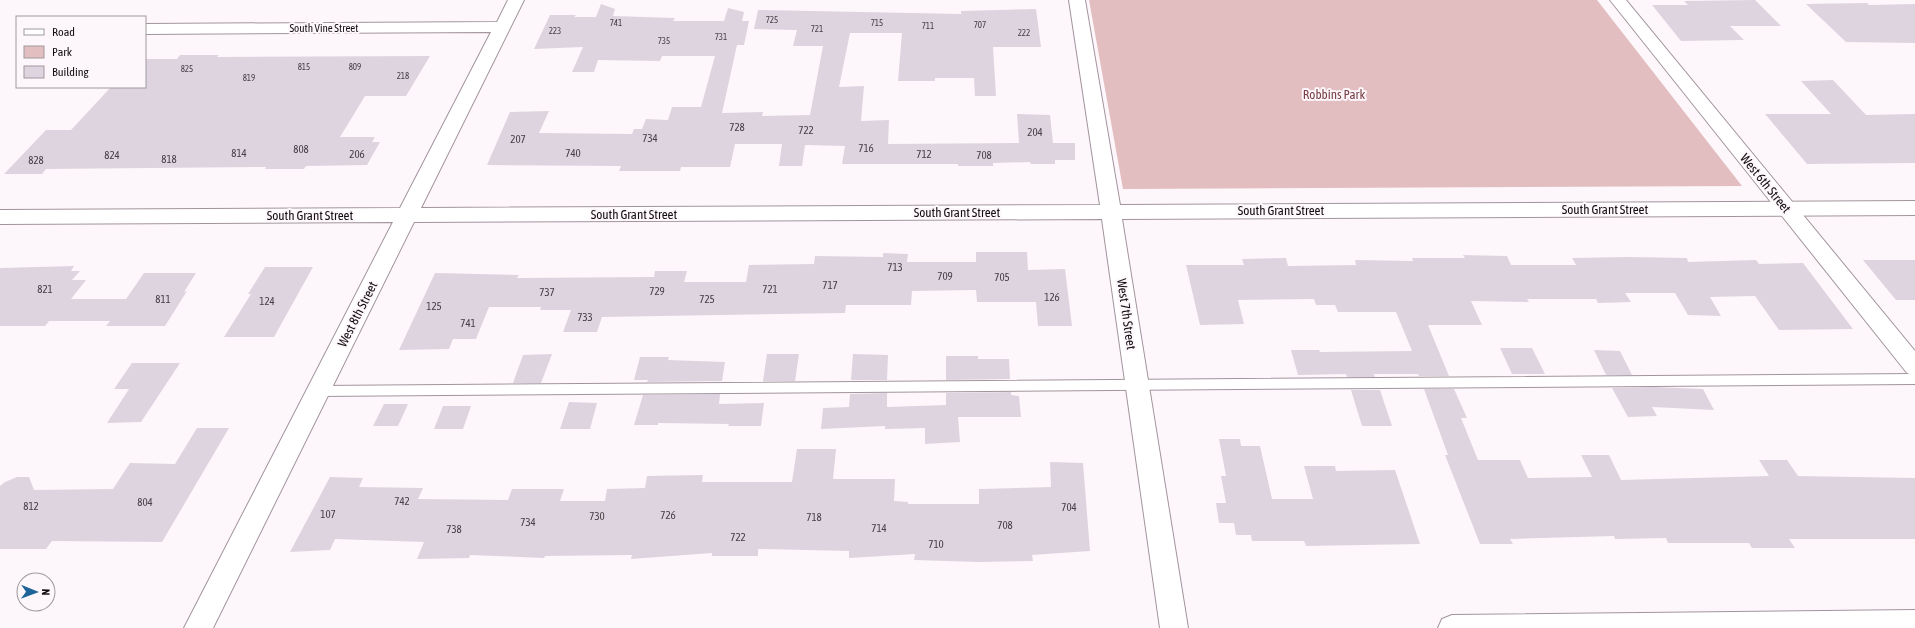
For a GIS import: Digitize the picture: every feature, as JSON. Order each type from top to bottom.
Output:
[{"type":"street","name":"West 8th Street","points":[[198,628],[516,0]]},
{"type":"street","name":"West 7th Street","points":[[1077,0],[1111,211],[1174,628]]},
{"type":"street","name":"West 6th Street","points":[[1618,0],[1915,367]]},
{"type":"street","name":"South Vine Street","points":[[146,29],[502,27]]},
{"type":"street","name":"South Grant Street","points":[[0,217],[1915,208]]},
{"type":"street","points":[[1452,628],[1915,623]]},
{"type":"lane","points":[[318,391],[1915,379]]},
{"type":"green space","name":"Robbins Park","points":[[1089,0],[1597,0],[1742,186],[1123,189]]},
{"type":"building","points":[[1755,0],[1781,26],[1730,26],[1744,40],[1681,41],[1652,5],[1688,5],[1684,1]]},
{"type":"building","points":[[1867,3],[1869,5],[1915,4],[1915,43],[1846,42],[1806,4]]},
{"type":"building","points":[[601,4],[615,9],[613,16],[675,18],[673,21],[724,21],[728,8],[744,12],[742,21],[749,21],[744,45],[737,45],[722,113],[763,112],[762,116],[810,115],[823,46],[793,46],[797,30],[754,29],[758,10],[961,14],[961,11],[1036,9],[1041,47],[993,47],[996,96],[975,96],[974,78],[935,78],[935,81],[898,81],[902,33],[850,33],[839,87],[864,86],[861,121],[889,120],[888,144],[1019,143],[1017,114],[1050,115],[1053,143],[1075,143],[1075,160],[1055,160],[1055,164],[1031,164],[1030,162],[993,163],[993,166],[958,166],[958,164],[842,164],[845,146],[805,145],[802,166],[779,166],[782,144],[735,144],[730,167],[681,167],[680,171],[619,171],[621,166],[487,165],[510,112],[549,111],[539,133],[632,134],[634,129],[642,129],[646,119],[668,120],[672,107],[701,107],[715,56],[662,56],[660,61],[598,60],[594,72],[572,72],[583,47],[534,49],[550,15],[596,17]]},
{"type":"building","points":[[180,55],[219,55],[217,57],[430,56],[406,96],[365,96],[340,137],[375,137],[372,142],[380,142],[367,165],[306,166],[304,169],[265,169],[266,167],[46,169],[42,174],[4,174],[46,130],[71,130],[110,88],[146,88],[146,59],[177,59]]},
{"type":"building","points":[[1833,80],[1866,115],[1915,114],[1915,163],[1807,164],[1765,114],[1831,114],[1801,81]]},
{"type":"building","points":[[976,252],[1027,252],[1028,270],[1065,269],[1072,326],[1038,326],[1036,302],[977,302],[976,290],[912,291],[911,305],[846,305],[845,313],[602,317],[597,332],[563,332],[571,310],[540,310],[541,307],[489,307],[476,339],[453,339],[449,349],[399,350],[435,273],[519,275],[517,278],[654,277],[655,271],[687,271],[684,282],[746,282],[749,265],[814,264],[815,256],[883,257],[883,253],[908,254],[907,262],[976,262]]},
{"type":"building","points":[[1463,255],[1507,256],[1511,265],[1576,265],[1572,258],[1628,257],[1687,258],[1688,262],[1756,260],[1759,264],[1803,263],[1853,329],[1779,330],[1755,296],[1710,297],[1721,316],[1688,315],[1675,293],[1625,293],[1631,302],[1598,303],[1596,299],[1527,299],[1529,302],[1471,301],[1482,325],[1428,325],[1449,376],[1419,376],[1418,374],[1374,374],[1375,377],[1347,377],[1346,374],[1298,375],[1291,350],[1319,350],[1320,352],[1412,351],[1396,312],[1338,312],[1335,305],[1316,305],[1314,299],[1238,300],[1244,324],[1200,325],[1186,265],[1244,265],[1242,259],[1286,258],[1288,266],[1356,265],[1355,260],[1413,261],[1412,258],[1465,258]]},
{"type":"building","points":[[1863,260],[1915,260],[1915,300],[1896,300]]},
{"type":"building","points":[[74,266],[71,271],[80,271],[72,280],[86,280],[71,299],[126,299],[144,273],[196,273],[184,292],[187,291],[165,326],[106,326],[110,321],[49,321],[45,326],[0,326],[0,268]]},
{"type":"building","points":[[265,267],[313,267],[274,337],[224,337],[251,294],[248,294]]},
{"type":"building","points":[[1500,348],[1532,348],[1545,374],[1512,374]]},
{"type":"building","points":[[1594,350],[1620,351],[1632,375],[1606,375]]},
{"type":"building","points":[[552,354],[541,383],[513,383],[523,355]]},
{"type":"building","points":[[767,354],[799,354],[795,381],[763,381]]},
{"type":"building","points":[[853,354],[888,355],[887,380],[851,380]]},
{"type":"building","points":[[946,356],[978,356],[978,359],[1009,359],[1010,379],[946,380]]},
{"type":"building","points":[[640,357],[669,357],[668,360],[725,362],[722,381],[647,382],[648,380],[634,380]]},
{"type":"building","points":[[132,363],[180,363],[141,422],[107,423],[129,389],[114,389]]},
{"type":"building","points":[[1654,387],[1703,389],[1714,410],[1652,407],[1657,416],[1628,417],[1612,388]]},
{"type":"building","points":[[1424,389],[1454,389],[1467,418],[1461,418],[1478,460],[1520,460],[1528,478],[1592,477],[1581,455],[1609,455],[1621,480],[1769,476],[1759,460],[1787,460],[1798,476],[1915,478],[1915,539],[1789,539],[1795,548],[1752,548],[1749,543],[1668,543],[1666,538],[1615,539],[1614,536],[1510,539],[1513,544],[1480,544],[1445,455],[1448,455]]},
{"type":"building","points":[[1351,390],[1380,390],[1392,426],[1362,426]]},
{"type":"building","points":[[1011,392],[1011,395],[1019,396],[1021,417],[958,417],[960,442],[925,444],[925,428],[885,429],[885,426],[821,429],[823,408],[849,407],[850,394],[887,393],[887,407],[946,405],[946,393]]},
{"type":"building","points":[[720,394],[719,404],[764,403],[761,426],[658,423],[658,425],[634,425],[643,395]]},
{"type":"building","points":[[569,402],[597,403],[590,429],[560,429]]},
{"type":"building","points":[[384,404],[408,404],[398,426],[373,426]]},
{"type":"building","points":[[443,406],[471,406],[463,429],[434,429]]},
{"type":"building","points":[[197,428],[229,428],[162,542],[52,541],[46,549],[0,549],[0,486],[5,482],[17,477],[29,477],[34,490],[113,489],[130,463],[175,464]]},
{"type":"building","points":[[1219,439],[1240,439],[1241,446],[1260,446],[1272,499],[1313,499],[1304,466],[1335,466],[1336,471],[1395,470],[1420,544],[1306,546],[1304,541],[1252,541],[1251,535],[1236,535],[1234,523],[1219,523],[1216,503],[1226,503],[1221,476],[1226,476]]},
{"type":"building","points":[[797,449],[836,449],[833,479],[895,479],[894,501],[908,502],[908,504],[979,504],[979,489],[1051,487],[1050,462],[1083,463],[1090,551],[1032,555],[1033,561],[979,562],[914,560],[915,554],[849,558],[849,551],[758,549],[758,556],[712,556],[712,553],[631,559],[632,555],[545,556],[544,558],[470,555],[469,558],[417,559],[424,542],[335,539],[330,550],[290,552],[330,477],[363,478],[359,487],[423,488],[418,499],[508,500],[512,489],[564,489],[560,501],[605,501],[607,489],[645,488],[647,476],[703,475],[702,482],[792,482]]}]
